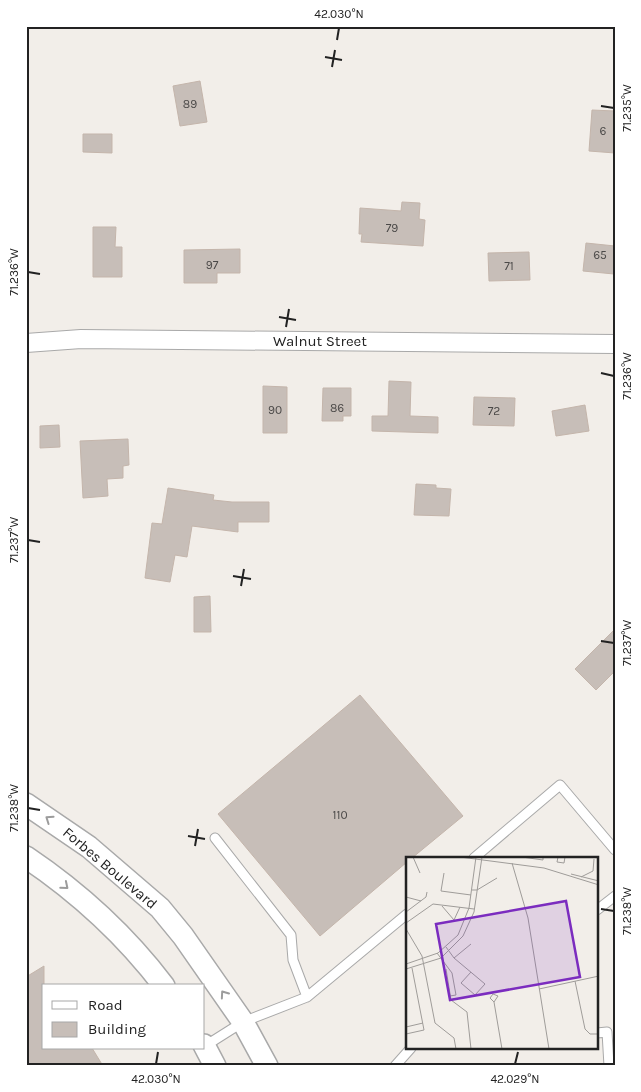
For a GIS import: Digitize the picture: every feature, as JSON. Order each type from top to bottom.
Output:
[{"type":"street","name":"Walnut Street","points":[[26,343],[81,339],[615,344]]},
{"type":"street","name":"Forbes Boulevard","points":[[26,804],[89,847],[160,908],[183,936],[243,1022],[268,1066]]},
{"type":"street","points":[[26,857],[56,879],[119,934],[162,984]]},
{"type":"street","points":[[205,1048],[215,1066]]},
{"type":"lane","points":[[475,857],[560,785],[615,850]]},
{"type":"lane","points":[[215,838],[291,935],[293,960],[307,997]]},
{"type":"lane","points":[[598,909],[615,896]]},
{"type":"lane","points":[[205,1045],[243,1022],[307,997],[406,915]]},
{"type":"lane","points":[[598,1033],[607,1032],[609,1066]]},
{"type":"lane","points":[[395,1066],[409,1050]]},
{"type":"building","points":[[200,81],[207,122],[180,126],[173,86]]},
{"type":"building","points":[[592,110],[615,111],[615,153],[589,151]]},
{"type":"building","points":[[83,134],[112,134],[112,153],[83,152]]},
{"type":"building","points":[[402,202],[420,203],[419,219],[425,220],[423,246],[361,242],[362,234],[359,234],[360,208],[401,211]]},
{"type":"building","points":[[93,227],[116,227],[115,247],[122,247],[122,277],[93,277]]},
{"type":"building","points":[[586,243],[615,246],[614,274],[583,271]]},
{"type":"building","points":[[240,249],[240,273],[217,273],[217,283],[184,283],[184,250]]},
{"type":"building","points":[[529,252],[530,280],[489,281],[488,253]]},
{"type":"building","points":[[389,381],[411,382],[410,416],[438,417],[438,433],[372,431],[372,416],[388,416]]},
{"type":"building","points":[[263,386],[287,387],[287,433],[263,433]]},
{"type":"building","points":[[323,388],[351,388],[351,416],[343,416],[343,421],[322,421]]},
{"type":"building","points":[[474,397],[515,398],[514,426],[473,425]]},
{"type":"building","points":[[585,405],[589,431],[556,436],[552,411]]},
{"type":"building","points":[[59,425],[60,447],[40,448],[40,426]]},
{"type":"building","points":[[128,439],[129,465],[123,466],[123,478],[107,479],[108,496],[83,498],[80,441]]},
{"type":"building","points":[[416,484],[436,485],[436,488],[451,489],[449,516],[414,515]]},
{"type":"building","points":[[168,488],[214,495],[213,500],[269,502],[269,522],[238,522],[238,532],[192,526],[187,557],[175,555],[170,582],[145,578],[152,523],[162,524]]},
{"type":"building","points":[[210,596],[211,632],[194,632],[194,597]]},
{"type":"building","points":[[615,629],[615,671],[596,690],[575,669]]},
{"type":"building","points":[[360,695],[463,816],[413,857],[406,857],[406,863],[320,936],[218,814]]},
{"type":"building","points":[[44,966],[44,984],[42,984],[42,1050],[93,1050],[103,1066],[26,1066],[26,977]]}]
